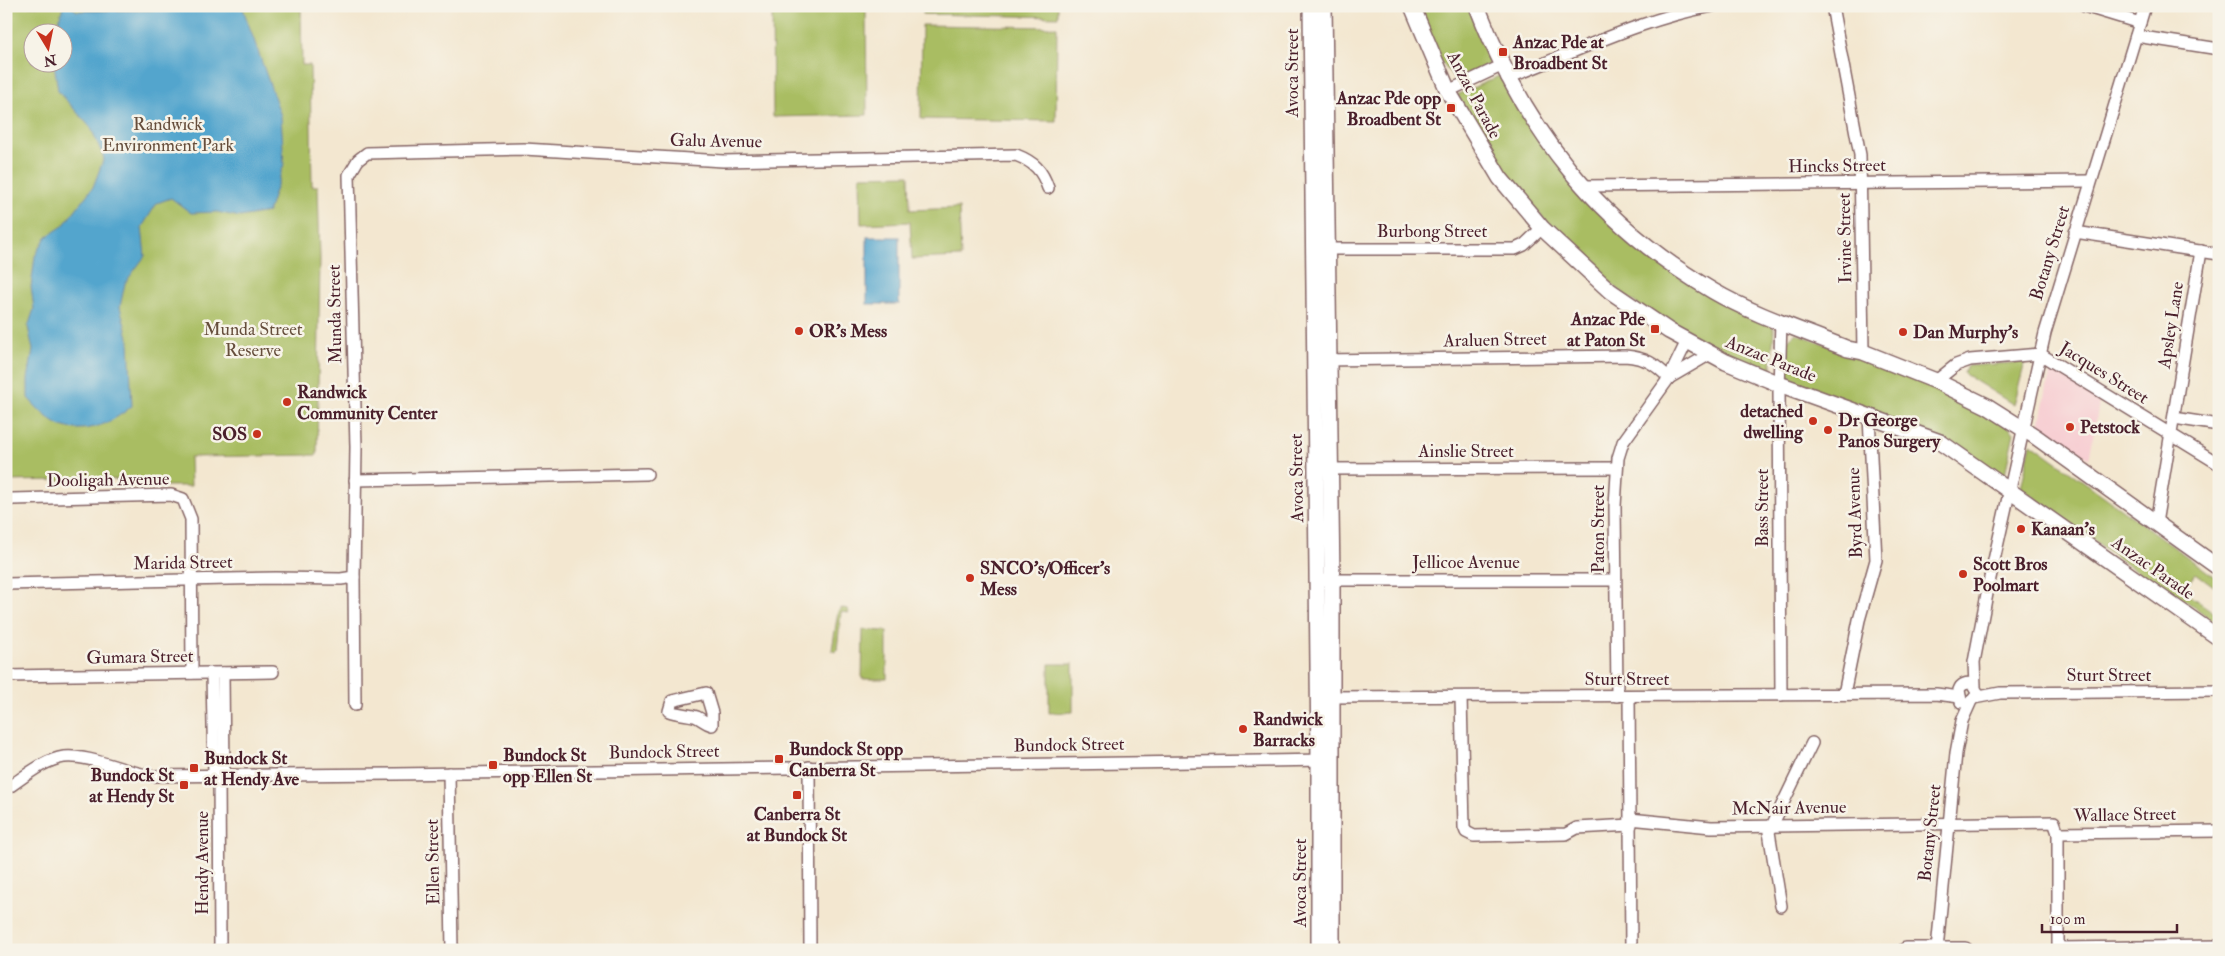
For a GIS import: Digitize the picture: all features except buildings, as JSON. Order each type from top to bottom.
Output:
[{"type":"main road","name":"Avoca Street","points":[[1310,6],[1320,249]]},
{"type":"main road","name":"Avoca Street","points":[[1324,6],[1320,249],[1326,759],[1332,950]]},
{"type":"main road","name":"Anzac Parade","points":[[1412,6],[1448,90],[1500,178],[1542,228],[1610,291],[1686,341],[1710,354],[1779,384],[1940,442],[2219,638]]},
{"type":"main road","points":[[1477,6],[1504,72],[1538,129],[1584,186],[1625,228],[1677,268],[1733,302],[1848,349],[1863,352],[1936,381],[1987,406],[2024,429],[2219,568]]},
{"type":"main road","name":"Avoca Street","points":[[1319,950],[1326,759]]},
{"type":"main road","points":[[2058,950],[2210,949]]},
{"type":"main road","points":[[1906,950],[1966,950]]},
{"type":"street","points":[[1448,90],[1672,15],[1712,6]]},
{"type":"street","name":"Irvine Street","points":[[1832,6],[1860,155],[1862,183],[1863,352]]},
{"type":"street","points":[[2084,6],[2140,22]]},
{"type":"street","name":"Botany Street","points":[[1937,949],[1956,753],[1990,578],[2049,316],[2145,6]]},
{"type":"street","points":[[2136,36],[2219,49]]},
{"type":"street","name":"Galu Avenue","points":[[367,153],[515,149],[724,161],[1016,155],[1032,162],[1038,167],[1048,188]]},
{"type":"street","name":"Munda Street","points":[[355,705],[355,480],[349,175],[358,160],[367,153]]},
{"type":"street","name":"Hincks Street","points":[[1584,186],[2090,181]]},
{"type":"street","name":"Burbong Street","points":[[1320,249],[1515,249],[1524,245],[1542,228]]},
{"type":"street","points":[[2075,232],[2219,254]]},
{"type":"street","name":"Apsley Lane","points":[[2156,523],[2172,436],[2200,251]]},
{"type":"street","name":"Bass Street","points":[[1781,321],[1779,384],[1781,694]]},
{"type":"street","name":"Paton Street","points":[[1616,696],[1616,468],[1623,442],[1669,378],[1686,341]]},
{"type":"street","name":"Paton Street","points":[[1669,378],[1710,354]]},
{"type":"street","name":"Jacques Street","points":[[1936,381],[1956,366],[1970,360],[2040,354],[2219,464]]},
{"type":"street","name":"Araluen Street","points":[[1321,360],[1625,356],[1642,358],[1660,369],[1669,378]]},
{"type":"street","name":"Byrd Avenue","points":[[1844,694],[1859,620],[1876,560],[1869,416]]},
{"type":"street","points":[[2174,418],[2219,425]]},
{"type":"street","name":"Ainslie Street","points":[[1323,469],[1616,468]]},
{"type":"street","points":[[355,480],[647,474]]},
{"type":"street","name":"Dooligah Avenue","points":[[7,502],[12,499],[171,495],[184,499],[191,519],[192,674]]},
{"type":"street","name":"Marida Street","points":[[6,584],[276,578],[332,580],[355,574]]},
{"type":"street","name":"Jellicoe Avenue","points":[[1324,580],[1615,580]]},
{"type":"street","name":"Gumara Street","points":[[6,676],[273,672]]},
{"type":"street","name":"Hendy Avenue","points":[[218,673],[220,950]]},
{"type":"street","name":"Sturt Street","points":[[1326,697],[2219,691]]},
{"type":"street","points":[[1629,696],[1631,950]]},
{"type":"street","name":"McNair Avenue","points":[[1461,697],[1464,827],[1466,832],[1474,836],[1566,834],[1577,828],[1631,822],[1711,827],[1949,823]]},
{"type":"street","points":[[1781,906],[1769,832],[1812,743]]},
{"type":"street","name":"Bundock Street","points":[[6,789],[54,760],[72,757],[142,774],[219,775],[1326,759]]},
{"type":"street","points":[[809,767],[810,950]]},
{"type":"street","name":"Ellen Street","points":[[449,773],[452,950]]},
{"type":"street","name":"Wallace Street","points":[[1949,823],[2054,822],[2058,833],[2219,831]]},
{"type":"street","points":[[2058,833],[2058,950]]},
{"type":"shaded area","points":[[2051,369],[2100,398],[2089,459],[2039,425]]},
{"type":"green space","name":"Randwick Environment Park","points":[[6,6],[301,6],[302,65],[310,65],[312,186],[318,186],[320,258],[317,455],[190,457],[191,486],[157,486],[136,479],[6,481]]},
{"type":"green space","points":[[772,6],[866,6],[867,115],[773,117]]},
{"type":"green space","points":[[923,6],[1058,6],[1058,17],[923,14]]},
{"type":"green space","points":[[1417,6],[1470,6],[1494,62],[1455,79],[1438,58]]},
{"type":"green space","points":[[922,25],[1057,27],[1056,121],[921,119]]},
{"type":"green space","points":[[1501,75],[1609,218],[1645,254],[1683,279],[1769,323],[1774,328],[1771,369],[1764,373],[1712,350],[1631,300],[1572,251],[1508,178],[1457,95]]},
{"type":"green space","points":[[909,175],[910,210],[959,208],[961,257],[912,259],[910,222],[861,224],[860,176]]},
{"type":"green space","points":[[1796,333],[1932,386],[2010,428],[2014,433],[2005,474],[1999,475],[1785,382],[1786,342]]},
{"type":"green space","points":[[2025,362],[2014,405],[1963,373],[1967,366]]},
{"type":"green space","points":[[2031,443],[2219,580],[2219,590],[2196,573],[2183,591],[2219,616],[2219,625],[2168,588],[2153,583],[2021,488]]},
{"type":"green space","points":[[842,608],[848,609],[849,613],[841,612],[837,650],[834,652],[832,650],[838,611]]},
{"type":"green space","points":[[863,630],[887,631],[887,679],[862,679]]},
{"type":"green space","points":[[1049,664],[1073,664],[1073,712],[1049,713]]},
{"type":"water","points":[[63,6],[70,6],[77,11],[154,10],[163,6],[242,6],[281,116],[284,164],[268,212],[240,217],[217,212],[191,213],[171,198],[157,203],[142,227],[145,256],[125,283],[120,307],[129,341],[132,406],[109,422],[83,429],[59,425],[44,415],[28,398],[28,379],[33,350],[28,327],[34,309],[31,287],[35,256],[46,237],[63,226],[93,187],[104,158],[91,128],[58,91],[55,72],[72,72],[72,22],[59,22]]},
{"type":"water","points":[[867,237],[899,237],[899,304],[867,304]]},
{"type":"place","name":"Anzac Pde at Broadbent St","points":[[1503,52]]},
{"type":"place","name":"Anzac Pde opp Broadbent St","points":[[1451,108]]},
{"type":"place","name":"Anzac Pde at Paton St","points":[[1655,329]]},
{"type":"place","name":"OR's Mess","points":[[799,331]]},
{"type":"place","name":"Dan Murphy's","points":[[1903,332]]},
{"type":"place","name":"Randwick Community Center","points":[[287,402]]},
{"type":"place","name":"detached dwelling","points":[[1813,421]]},
{"type":"place","name":"Petstock","points":[[2070,427]]},
{"type":"place","name":"Dr George Panos Surgery","points":[[1828,430]]},
{"type":"place","name":"SOS","points":[[257,434]]},
{"type":"place","name":"Kanaan's","points":[[2021,529]]},
{"type":"place","name":"Scott Bros Poolmart","points":[[1963,574]]},
{"type":"place","name":"SNCO's/Officer's Mess","points":[[970,578]]},
{"type":"place","name":"Randwick Barracks","points":[[1243,729]]},
{"type":"place","name":"Bundock St opp Canberra St","points":[[779,759]]},
{"type":"place","name":"Bundock St opp Ellen St","points":[[493,765]]},
{"type":"place","name":"Bundock St at Hendy Ave","points":[[194,768]]},
{"type":"place","name":"Bundock St at Hendy St","points":[[184,785]]},
{"type":"place","name":"Canberra St at Bundock St","points":[[797,795]]},
{"type":"park label","name":"Munda Street Reserve","points":[[253,339]]}]
